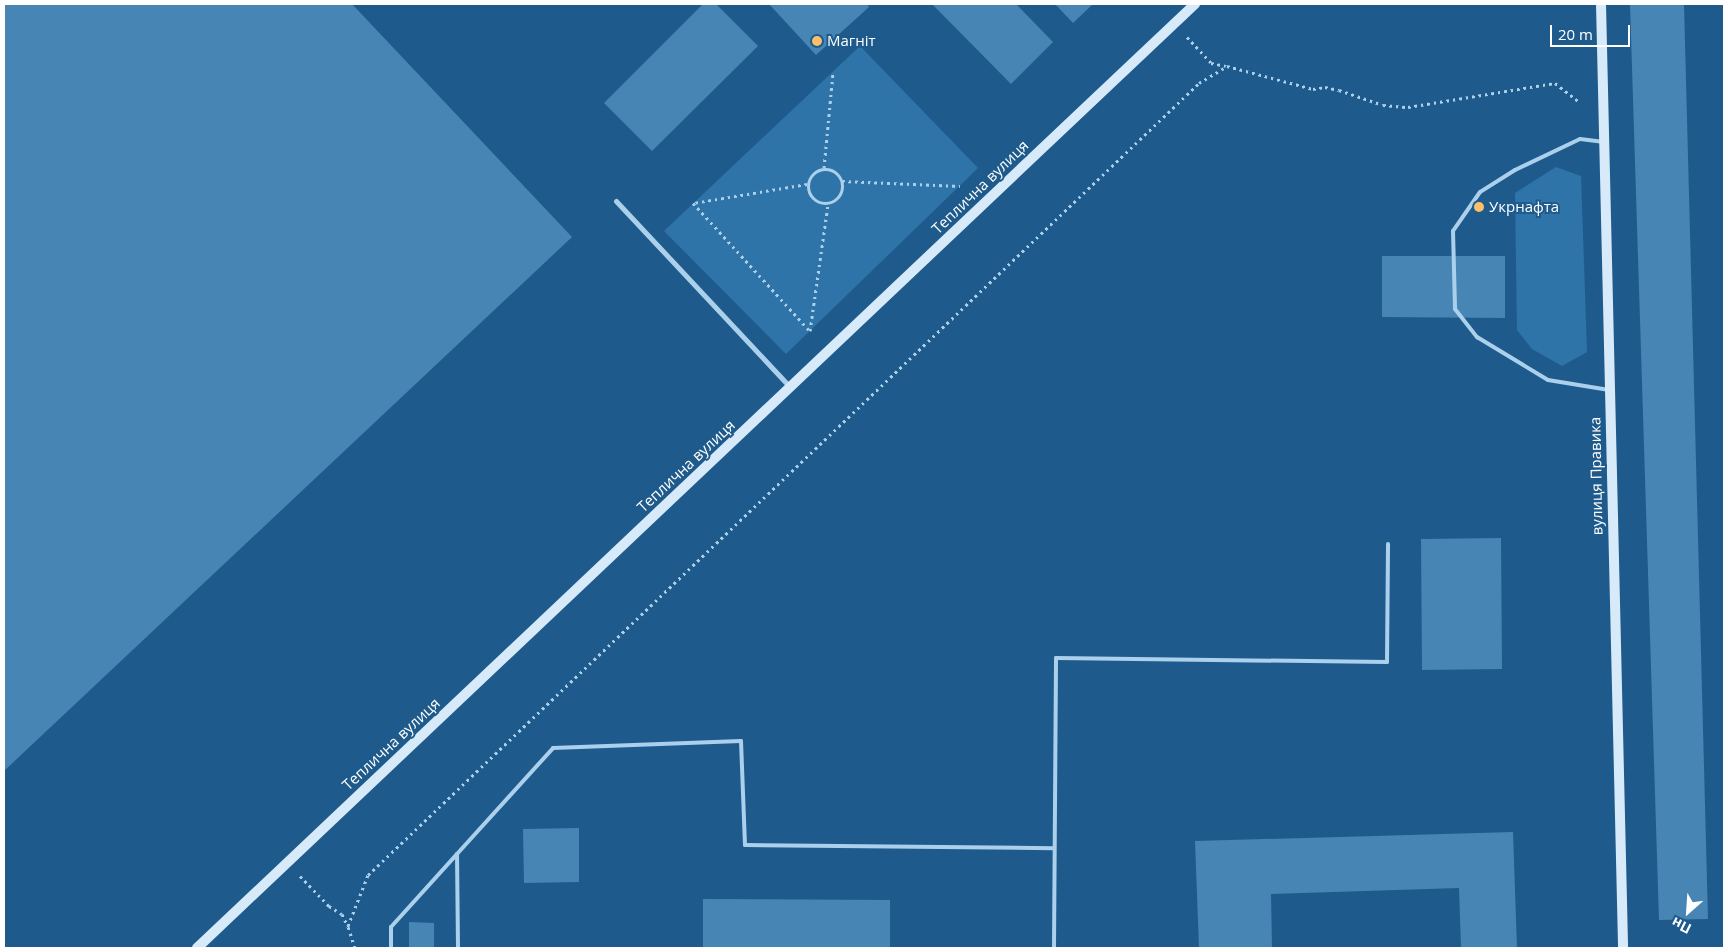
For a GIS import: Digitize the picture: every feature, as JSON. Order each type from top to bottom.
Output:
[{"type":"street","name":"Теплична вулиця","points":[[197,948],[1194,4]]},
{"type":"street","name":"вулиця Правика","points":[[1601,4],[1622,948]]},
{"type":"street","points":[[616,201],[790,388]]},
{"type":"lane","points":[[1604,142],[1580,139],[1515,170],[1480,192],[1453,230],[1454,289],[1455,309],[1477,337],[1506,357],[1548,380],[1609,390]]},
{"type":"lane","points":[[1054,948],[1056,658],[1387,662],[1388,544]]},
{"type":"lane","points":[[391,948],[391,927],[553,748],[741,742],[745,845],[1054,848]]},
{"type":"lane","points":[[457,854],[458,948]]},
{"type":"path","points":[[1199,50],[1211,63],[1313,89],[1325,87],[1339,90],[1383,105],[1408,108],[1554,83],[1579,102]]},
{"type":"path","points":[[350,930],[356,903],[368,875],[1199,83],[1227,66]]},
{"type":"path","points":[[824,168],[833,72]]},
{"type":"path","points":[[824,168],[835,171],[842,181],[842,191],[836,201],[828,204],[814,201],[807,184],[811,174],[824,168]]},
{"type":"path","points":[[842,181],[960,186]]},
{"type":"path","points":[[807,184],[693,203],[810,331],[828,204]]},
{"type":"path","points":[[312,890],[329,906],[342,914],[350,930],[355,948]]},
{"type":"shaded area","points":[[860,46],[978,168],[786,354],[664,231]]},
{"type":"shaded area","points":[[1556,167],[1581,176],[1587,352],[1562,366],[1532,349],[1517,330],[1515,193]]},
{"type":"building","points":[[4,4],[352,4],[572,237],[4,771]]},
{"type":"building","points":[[703,4],[716,4],[758,46],[652,151],[604,103]]},
{"type":"building","name":"Магніт","points":[[769,4],[867,4],[869,7],[816,55]]},
{"type":"building","points":[[932,4],[1016,4],[1053,42],[1011,84]]},
{"type":"building","points":[[1055,4],[1093,4],[1073,23]]},
{"type":"building","points":[[1630,4],[1684,4],[1708,919],[1659,920]]},
{"type":"building","points":[[1382,256],[1505,256],[1505,318],[1382,317]]},
{"type":"building","points":[[1501,538],[1502,669],[1422,670],[1421,539]]},
{"type":"building","points":[[579,828],[579,882],[524,883],[523,829]]},
{"type":"building","points":[[1513,832],[1517,948],[1461,948],[1459,888],[1271,894],[1272,948],[1199,948],[1195,841]]},
{"type":"building","points":[[703,899],[890,900],[890,948],[703,948]]},
{"type":"building","points":[[409,922],[434,923],[434,948],[409,948]]},
{"type":"place","name":"Магніт","points":[[817,41]]},
{"type":"place","name":"Укрнафта","points":[[1479,207]]}]
